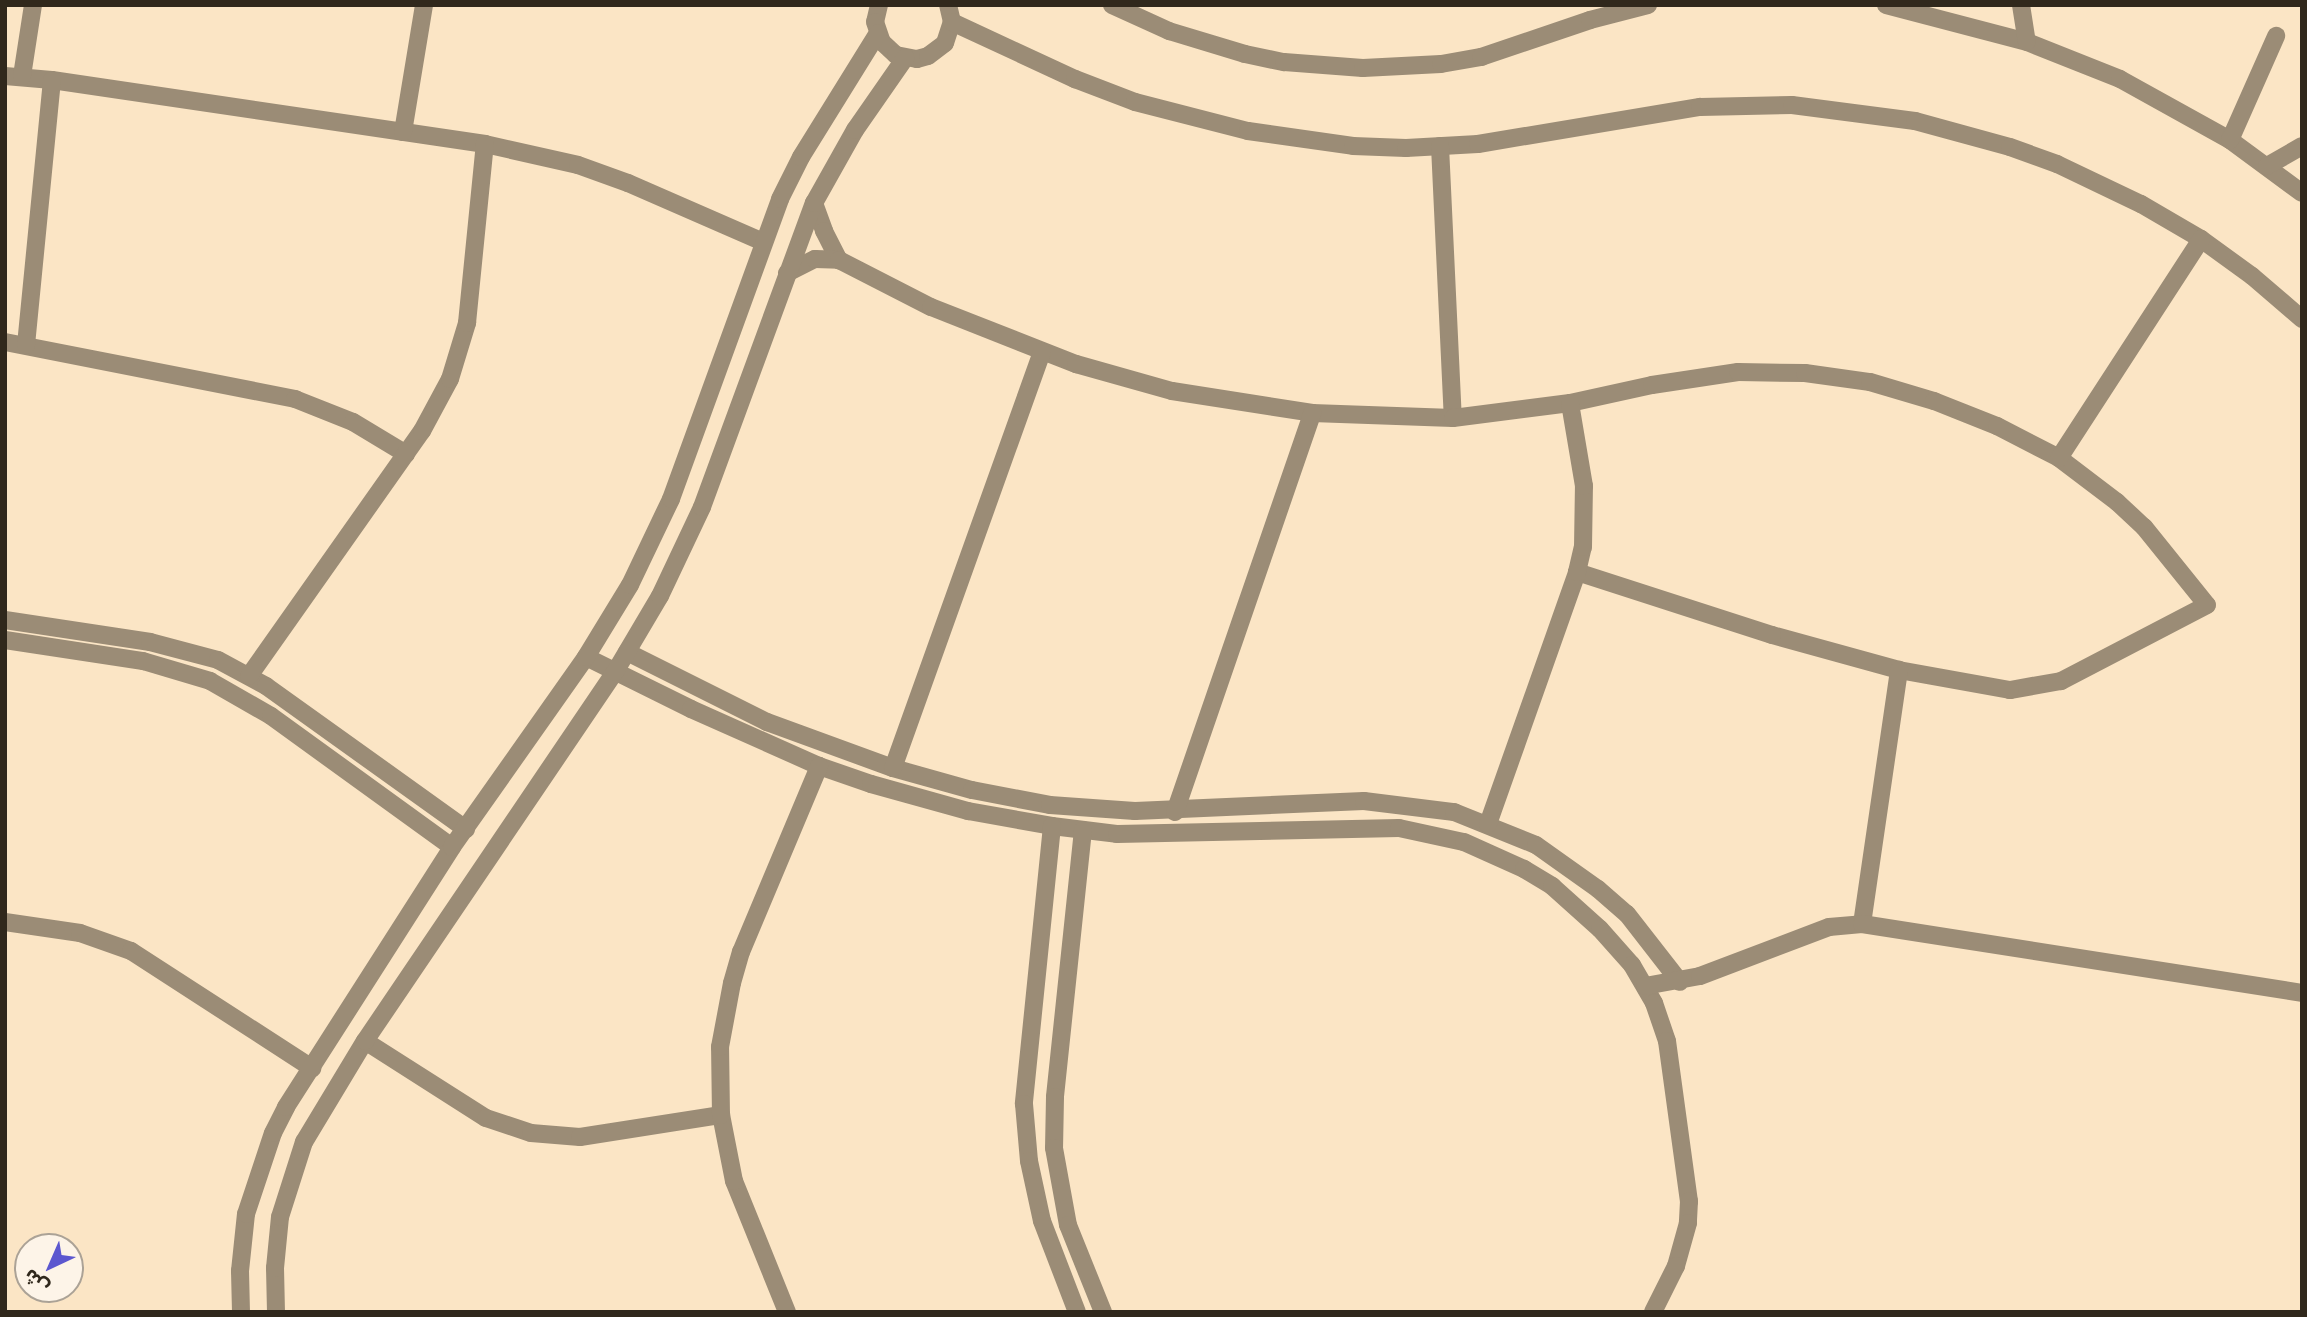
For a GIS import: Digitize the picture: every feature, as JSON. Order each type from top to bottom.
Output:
[{"type":"street","points":[[33,5],[14,76],[485,144],[578,165],[676,202],[763,242]]},
{"type":"street","points":[[403,132],[424,5]]},
{"type":"street","points":[[879,5],[875,22],[877,33],[888,49],[905,58],[917,59],[937,51],[945,43],[950,13],[1075,79],[1196,120],[1300,140],[1353,146],[1440,146],[1522,138],[1700,107],[1792,105],[1861,112],[1927,124],[2010,146],[2122,194],[2201,239],[2252,276],[2302,319]]},
{"type":"street","points":[[1112,5],[1169,32],[1245,54],[1297,64],[1363,68],[1402,68],[1481,57],[1590,20],[1648,5]]},
{"type":"street","points":[[1886,5],[2026,42],[2120,79],[2230,140],[2302,193]]},
{"type":"street","points":[[2021,5],[2026,42]]},
{"type":"street","points":[[241,1312],[242,1243],[253,1187],[273,1133],[452,847],[586,657],[630,585],[671,499],[763,242],[801,157],[877,33]]},
{"type":"street","points":[[2230,140],[2276,36]]},
{"type":"street","points":[[276,1312],[276,1242],[295,1166],[316,1119],[365,1041],[615,672],[660,596],[702,507],[814,203],[855,130],[905,58]]},
{"type":"street","points":[[26,345],[52,80]]},
{"type":"street","points":[[249,676],[437,406],[462,342],[485,144]]},
{"type":"street","points":[[1440,146],[1453,418]]},
{"type":"street","points":[[2267,166],[2302,146]]},
{"type":"street","points":[[814,203],[839,260]]},
{"type":"street","points":[[2059,458],[2201,239]]},
{"type":"street","points":[[787,273],[815,259],[839,260],[931,307],[1042,352],[1126,380],[1172,391],[1312,413],[1453,418],[1570,403],[1653,385],[1738,372],[1838,376],[1934,401],[1997,426],[2059,458],[2117,502],[2144,527],[2207,605],[2077,673],[2044,686],[1992,688],[1899,670],[1772,635],[1577,572]]},
{"type":"street","points":[[5,342],[295,399],[353,422],[406,454]]},
{"type":"street","points":[[893,768],[1042,352]]},
{"type":"street","points":[[1488,824],[1577,572],[1586,506],[1570,403]]},
{"type":"street","points":[[1175,812],[1312,413]]},
{"type":"street","points":[[5,620],[184,649],[218,660],[249,676],[466,828]]},
{"type":"street","points":[[5,640],[143,661],[210,681],[271,716],[452,847]]},
{"type":"street","points":[[627,652],[767,722],[893,768],[972,790],[1050,805],[1175,812],[1364,802],[1454,812],[1536,845],[1598,889],[1627,914],[1680,982]]},
{"type":"street","points":[[586,657],[819,766],[919,798],[1083,830],[1168,834],[1366,827],[1432,833],[1494,853],[1552,886],[1600,929],[1645,986],[1667,1041],[1689,1201],[1680,1255],[1653,1312]]},
{"type":"street","points":[[1862,924],[1899,670]]},
{"type":"street","points":[[787,1312],[734,1181],[721,1115],[720,1047],[741,952],[819,766]]},
{"type":"street","points":[[1052,826],[1024,1104],[1037,1200],[1052,1252],[1077,1312]]},
{"type":"street","points":[[1083,830],[1055,1097],[1054,1148],[1068,1224],[1103,1312]]},
{"type":"street","points":[[5,922],[80,933],[131,951],[312,1068]]},
{"type":"street","points":[[1645,986],[1680,982],[1829,927],[1862,924],[2302,993]]},
{"type":"street","points":[[365,1041],[486,1118],[531,1133],[580,1137],[721,1115]]}]
